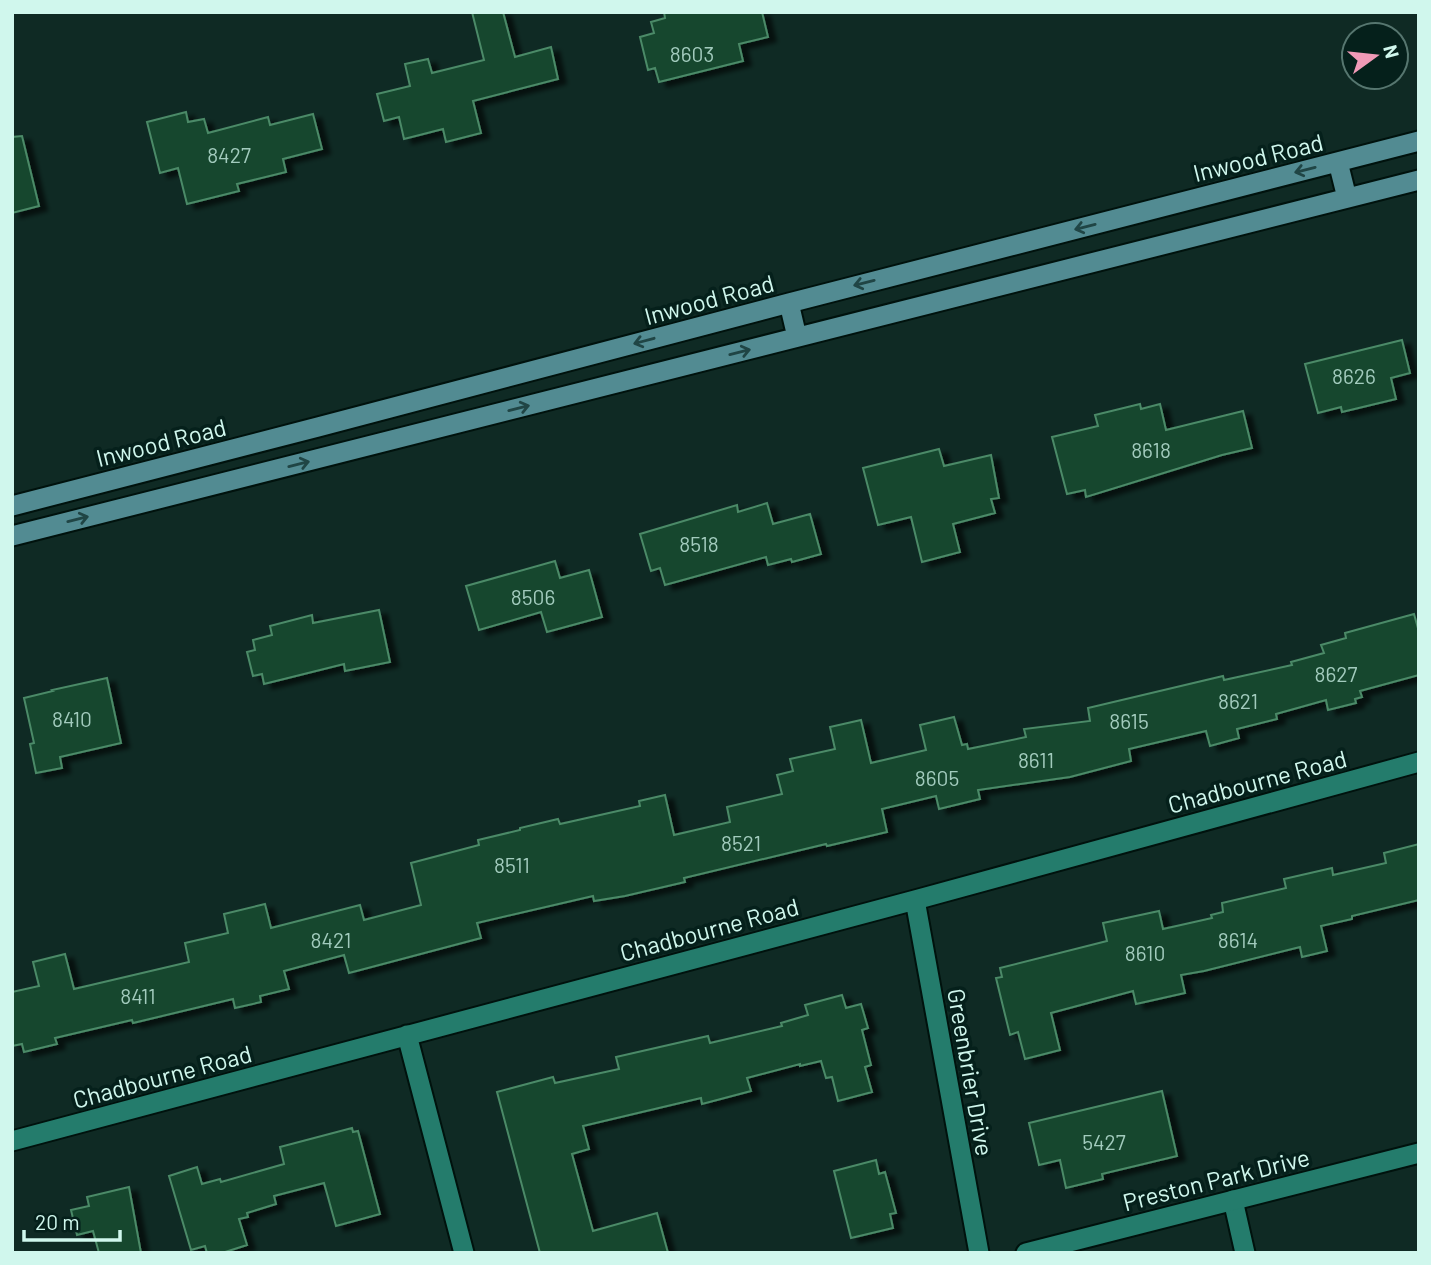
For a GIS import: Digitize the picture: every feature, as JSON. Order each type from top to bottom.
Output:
[{"type":"main road","name":"Inwood Road","points":[[12,506],[1419,141]]},
{"type":"main road","points":[[1338,162],[1348,198]]},
{"type":"main road","points":[[12,536],[1419,180]]},
{"type":"main road","points":[[789,303],[797,337]]},
{"type":"main road","points":[[113,480],[120,509]]},
{"type":"street","name":"Chadbourne Road","points":[[12,1142],[1419,762]]},
{"type":"street","name":"Greenbrier Drive","points":[[915,900],[979,1253]]},
{"type":"street","points":[[407,1035],[464,1253]]},
{"type":"street","name":"Preston Park Drive","points":[[1026,1253],[1419,1153]]},
{"type":"street","points":[[1233,1200],[1245,1253]]},
{"type":"building","points":[[472,12],[503,12],[515,57],[551,47],[558,79],[473,101],[481,133],[446,142],[443,129],[404,139],[399,117],[384,121],[377,94],[410,86],[405,64],[428,59],[432,73],[484,60]]},
{"type":"building","points":[[664,12],[762,12],[768,37],[739,44],[743,61],[659,82],[655,68],[648,70],[640,37],[654,33],[651,22],[665,18]]},
{"type":"building","points":[[186,112],[188,122],[204,119],[208,133],[268,117],[270,125],[313,114],[322,149],[283,159],[286,172],[237,184],[239,191],[187,204],[178,168],[160,173],[147,122]]},
{"type":"building","points":[[22,136],[39,206],[12,213],[12,137]]},
{"type":"building","points":[[1402,340],[1410,373],[1391,378],[1396,399],[1342,412],[1341,407],[1318,413],[1305,364]]},
{"type":"building","points":[[1140,404],[1141,409],[1160,404],[1166,430],[1243,411],[1252,448],[1086,497],[1085,490],[1067,494],[1052,437],[1098,426],[1095,415]]},
{"type":"building","points":[[939,449],[944,466],[991,455],[999,498],[991,499],[995,513],[953,524],[960,552],[922,562],[911,517],[878,525],[863,468]]},
{"type":"building","points":[[767,503],[773,524],[810,514],[821,554],[768,565],[766,557],[665,585],[660,568],[651,571],[640,534],[737,505],[738,512]]},
{"type":"building","points":[[555,561],[560,578],[589,570],[602,617],[547,632],[541,612],[479,630],[466,586]]},
{"type":"building","points":[[379,610],[390,662],[345,671],[344,664],[264,684],[262,674],[253,676],[247,652],[255,650],[253,640],[272,635],[270,626],[312,615],[313,623]]},
{"type":"building","points":[[1414,614],[1419,632],[1419,675],[1360,691],[1362,697],[1355,699],[1356,703],[1328,710],[1326,700],[1276,714],[1277,719],[1237,729],[1239,738],[1210,746],[1206,731],[1129,749],[1131,761],[1070,777],[978,790],[980,799],[939,809],[936,796],[882,809],[887,832],[684,878],[685,882],[625,896],[594,901],[593,896],[477,923],[481,938],[349,973],[344,955],[284,971],[289,989],[260,996],[261,1002],[235,1008],[233,999],[133,1023],[132,1020],[55,1038],[57,1044],[24,1052],[22,1044],[12,1046],[12,992],[39,986],[33,962],[65,954],[74,989],[189,962],[185,943],[228,933],[224,914],[265,904],[271,928],[360,905],[364,920],[421,905],[411,863],[479,845],[478,840],[520,828],[558,819],[560,824],[640,806],[639,801],[665,795],[674,835],[730,822],[727,807],[782,794],[777,775],[793,771],[790,759],[835,749],[830,727],[861,720],[871,763],[926,750],[920,725],[954,717],[962,745],[967,744],[968,749],[1026,737],[1024,729],[1090,721],[1088,708],[1223,676],[1224,680],[1292,665],[1291,662],[1324,653],[1321,645],[1346,638],[1345,633]]},
{"type":"building","points":[[107,678],[121,743],[60,757],[62,768],[36,773],[30,744],[34,743],[24,698]]},
{"type":"building","points":[[1419,844],[1419,900],[1321,926],[1327,951],[1302,957],[1300,947],[1181,975],[1185,993],[1136,1004],[1133,991],[1051,1013],[1060,1050],[1025,1059],[1018,1032],[1010,1035],[996,978],[1002,977],[1000,968],[1107,941],[1103,923],[1159,911],[1163,929],[1212,918],[1211,915],[1223,912],[1222,903],[1286,888],[1284,879],[1332,868],[1333,875],[1386,863],[1384,853]]},
{"type":"building","points":[[842,995],[846,1008],[861,1004],[868,1028],[862,1030],[871,1065],[865,1067],[872,1092],[838,1101],[832,1077],[826,1078],[821,1061],[747,1078],[751,1091],[702,1104],[701,1098],[583,1126],[589,1149],[572,1154],[593,1231],[657,1213],[668,1253],[540,1253],[497,1092],[553,1077],[555,1083],[619,1069],[616,1057],[708,1036],[710,1043],[782,1026],[781,1023],[808,1015],[805,1005]]},
{"type":"building","points":[[1162,1091],[1177,1156],[1102,1174],[1103,1179],[1066,1188],[1060,1160],[1039,1165],[1029,1123]]},
{"type":"building","points":[[352,1128],[353,1132],[358,1131],[380,1214],[336,1226],[324,1183],[274,1196],[276,1204],[247,1213],[248,1217],[239,1219],[247,1245],[222,1253],[207,1253],[205,1246],[191,1250],[169,1176],[197,1167],[202,1184],[220,1179],[221,1182],[284,1164],[280,1147]]},
{"type":"building","points":[[876,1160],[879,1174],[885,1172],[896,1213],[890,1214],[893,1228],[851,1238],[834,1171]]},
{"type":"building","points":[[129,1187],[141,1253],[99,1253],[93,1231],[77,1235],[71,1210],[89,1206],[87,1197]]}]
